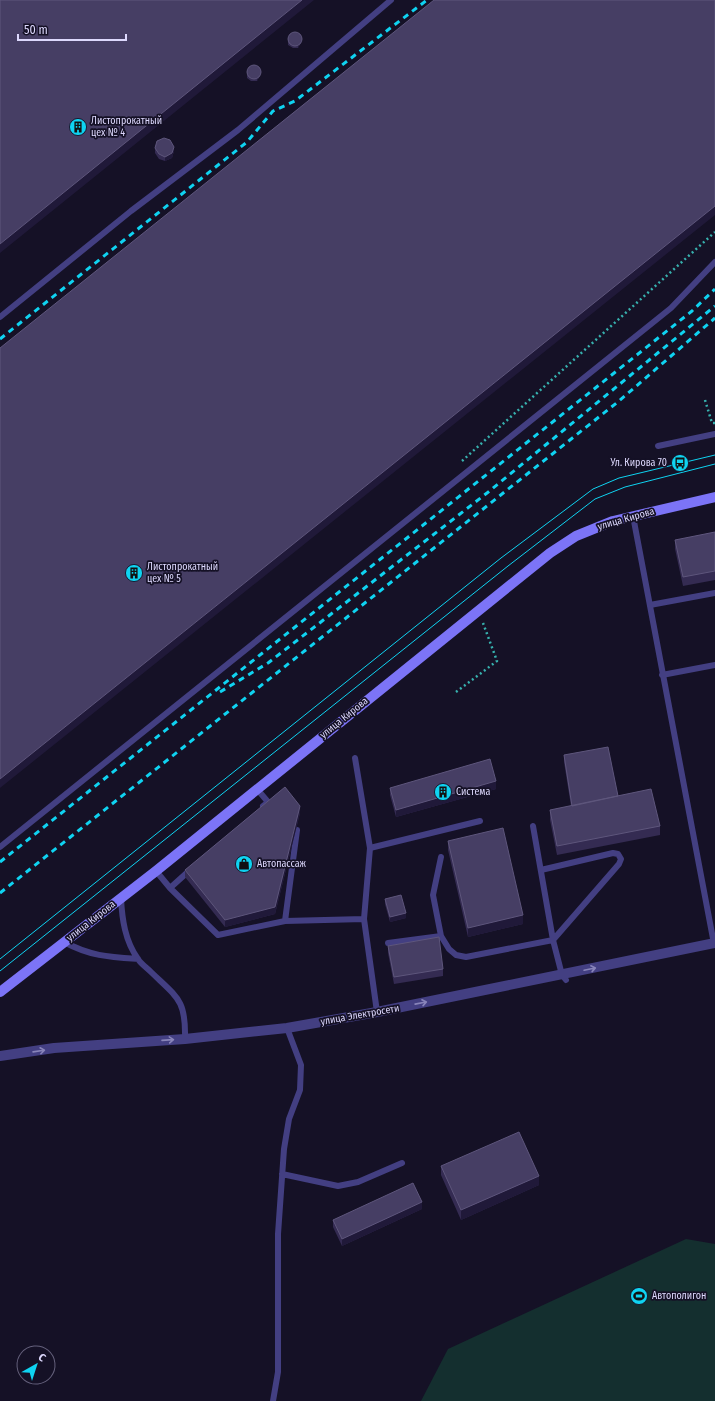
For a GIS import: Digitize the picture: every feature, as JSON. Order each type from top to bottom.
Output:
[{"type":"main road","name":"улица Кирова","points":[[0,992],[156,871],[550,554],[576,536],[596,527],[633,516],[715,497]]},
{"type":"street","name":"улица Электросети","points":[[0,1056],[54,1048],[184,1039],[287,1028],[564,978],[714,944]]},
{"type":"lane","points":[[0,318],[131,211],[238,130],[391,0]]},
{"type":"lane","points":[[0,847],[671,308],[715,262]]},
{"type":"lane","points":[[658,446],[715,434]]},
{"type":"lane","points":[[633,516],[714,944]]},
{"type":"lane","points":[[650,605],[715,593]]},
{"type":"lane","points":[[662,675],[715,665]]},
{"type":"lane","points":[[354,758],[370,848],[364,919],[377,1012]]},
{"type":"lane","points":[[256,812],[270,800],[257,789]]},
{"type":"lane","points":[[370,848],[480,821]]},
{"type":"lane","points":[[533,826],[553,940],[564,978]]},
{"type":"lane","points":[[285,921],[297,830]]},
{"type":"lane","points":[[441,857],[433,895],[441,936],[449,949],[456,955],[466,957],[553,940],[619,864],[621,859],[618,854],[613,853],[541,870]]},
{"type":"lane","points":[[170,888],[193,868]]},
{"type":"lane","points":[[156,871],[170,888],[218,935],[285,921],[364,919]]},
{"type":"lane","points":[[121,898],[122,924],[138,959],[175,995],[182,1005],[185,1017],[184,1039]]},
{"type":"lane","points":[[388,944],[441,936]]},
{"type":"lane","points":[[64,942],[81,951],[102,957],[138,959]]},
{"type":"lane","points":[[273,1401],[278,1372],[278,1234],[284,1149],[289,1119],[300,1090],[301,1065],[287,1028]]},
{"type":"lane","points":[[282,1174],[338,1186],[358,1182],[402,1163]]},
{"type":"path","points":[[459,464],[715,232]]},
{"type":"path","points":[[705,400],[712,423],[715,423]]},
{"type":"path","points":[[456,692],[497,661],[483,623]]},
{"type":"green space","name":"Автополигон","points":[[686,1239],[715,1244],[715,1401],[421,1401],[448,1349]]},
{"type":"building","name":"Листопрокатный цех № 4","points":[[0,0],[302,0],[0,244]]},
{"type":"building","name":"Листопрокатный цех № 5","points":[[434,0],[715,0],[715,206],[0,779],[0,348]]},
{"type":"building","points":[[295,32],[300,34],[302,39],[300,44],[295,46],[290,44],[288,39],[290,34]]},
{"type":"building","points":[[254,65],[259,67],[261,72],[259,77],[254,79],[249,77],[247,72],[249,67]]},
{"type":"building","points":[[164,138],[170,140],[174,147],[172,153],[165,157],[159,154],[155,148],[157,141]]},
{"type":"building","points":[[715,532],[715,571],[683,577],[675,540]]},
{"type":"building","points":[[608,747],[618,796],[572,806],[564,755]]},
{"type":"building","name":"Система","points":[[490,759],[496,781],[396,810],[390,788]]},
{"type":"building","points":[[285,787],[300,806],[275,907],[225,920],[185,870]]},
{"type":"building","points":[[651,789],[660,826],[557,846],[550,810]]},
{"type":"building","points":[[503,828],[523,915],[468,928],[448,841]]},
{"type":"building","points":[[401,895],[406,913],[390,917],[385,899]]},
{"type":"building","points":[[439,937],[443,969],[394,977],[388,946]]},
{"type":"building","points":[[519,1132],[539,1176],[461,1210],[441,1166]]},
{"type":"building","points":[[413,1183],[422,1202],[342,1239],[333,1220]]},
{"type":"tram line","points":[[0,959],[501,558],[593,489],[619,478],[715,455]]},
{"type":"tram line","points":[[0,971],[508,566],[595,499],[625,487],[715,464]]},
{"type":"railway","points":[[0,339],[247,142],[273,111],[295,101],[427,0]]},
{"type":"railway","points":[[0,862],[692,311],[715,289]]},
{"type":"railway","points":[[220,692],[268,663],[487,493],[715,306]]},
{"type":"railway","points":[[0,893],[619,401],[715,318]]},
{"type":"place","name":"Листопрокатный цех № 4","points":[[78,127]]},
{"type":"place","name":"Ул. Кирова 70","points":[[680,463]]},
{"type":"place","name":"Листопрокатный цех № 5","points":[[134,573]]},
{"type":"place","name":"Система","points":[[443,792]]},
{"type":"place","name":"Автопассаж","points":[[244,864]]},
{"type":"place","name":"Автополигон","points":[[639,1296]]}]
